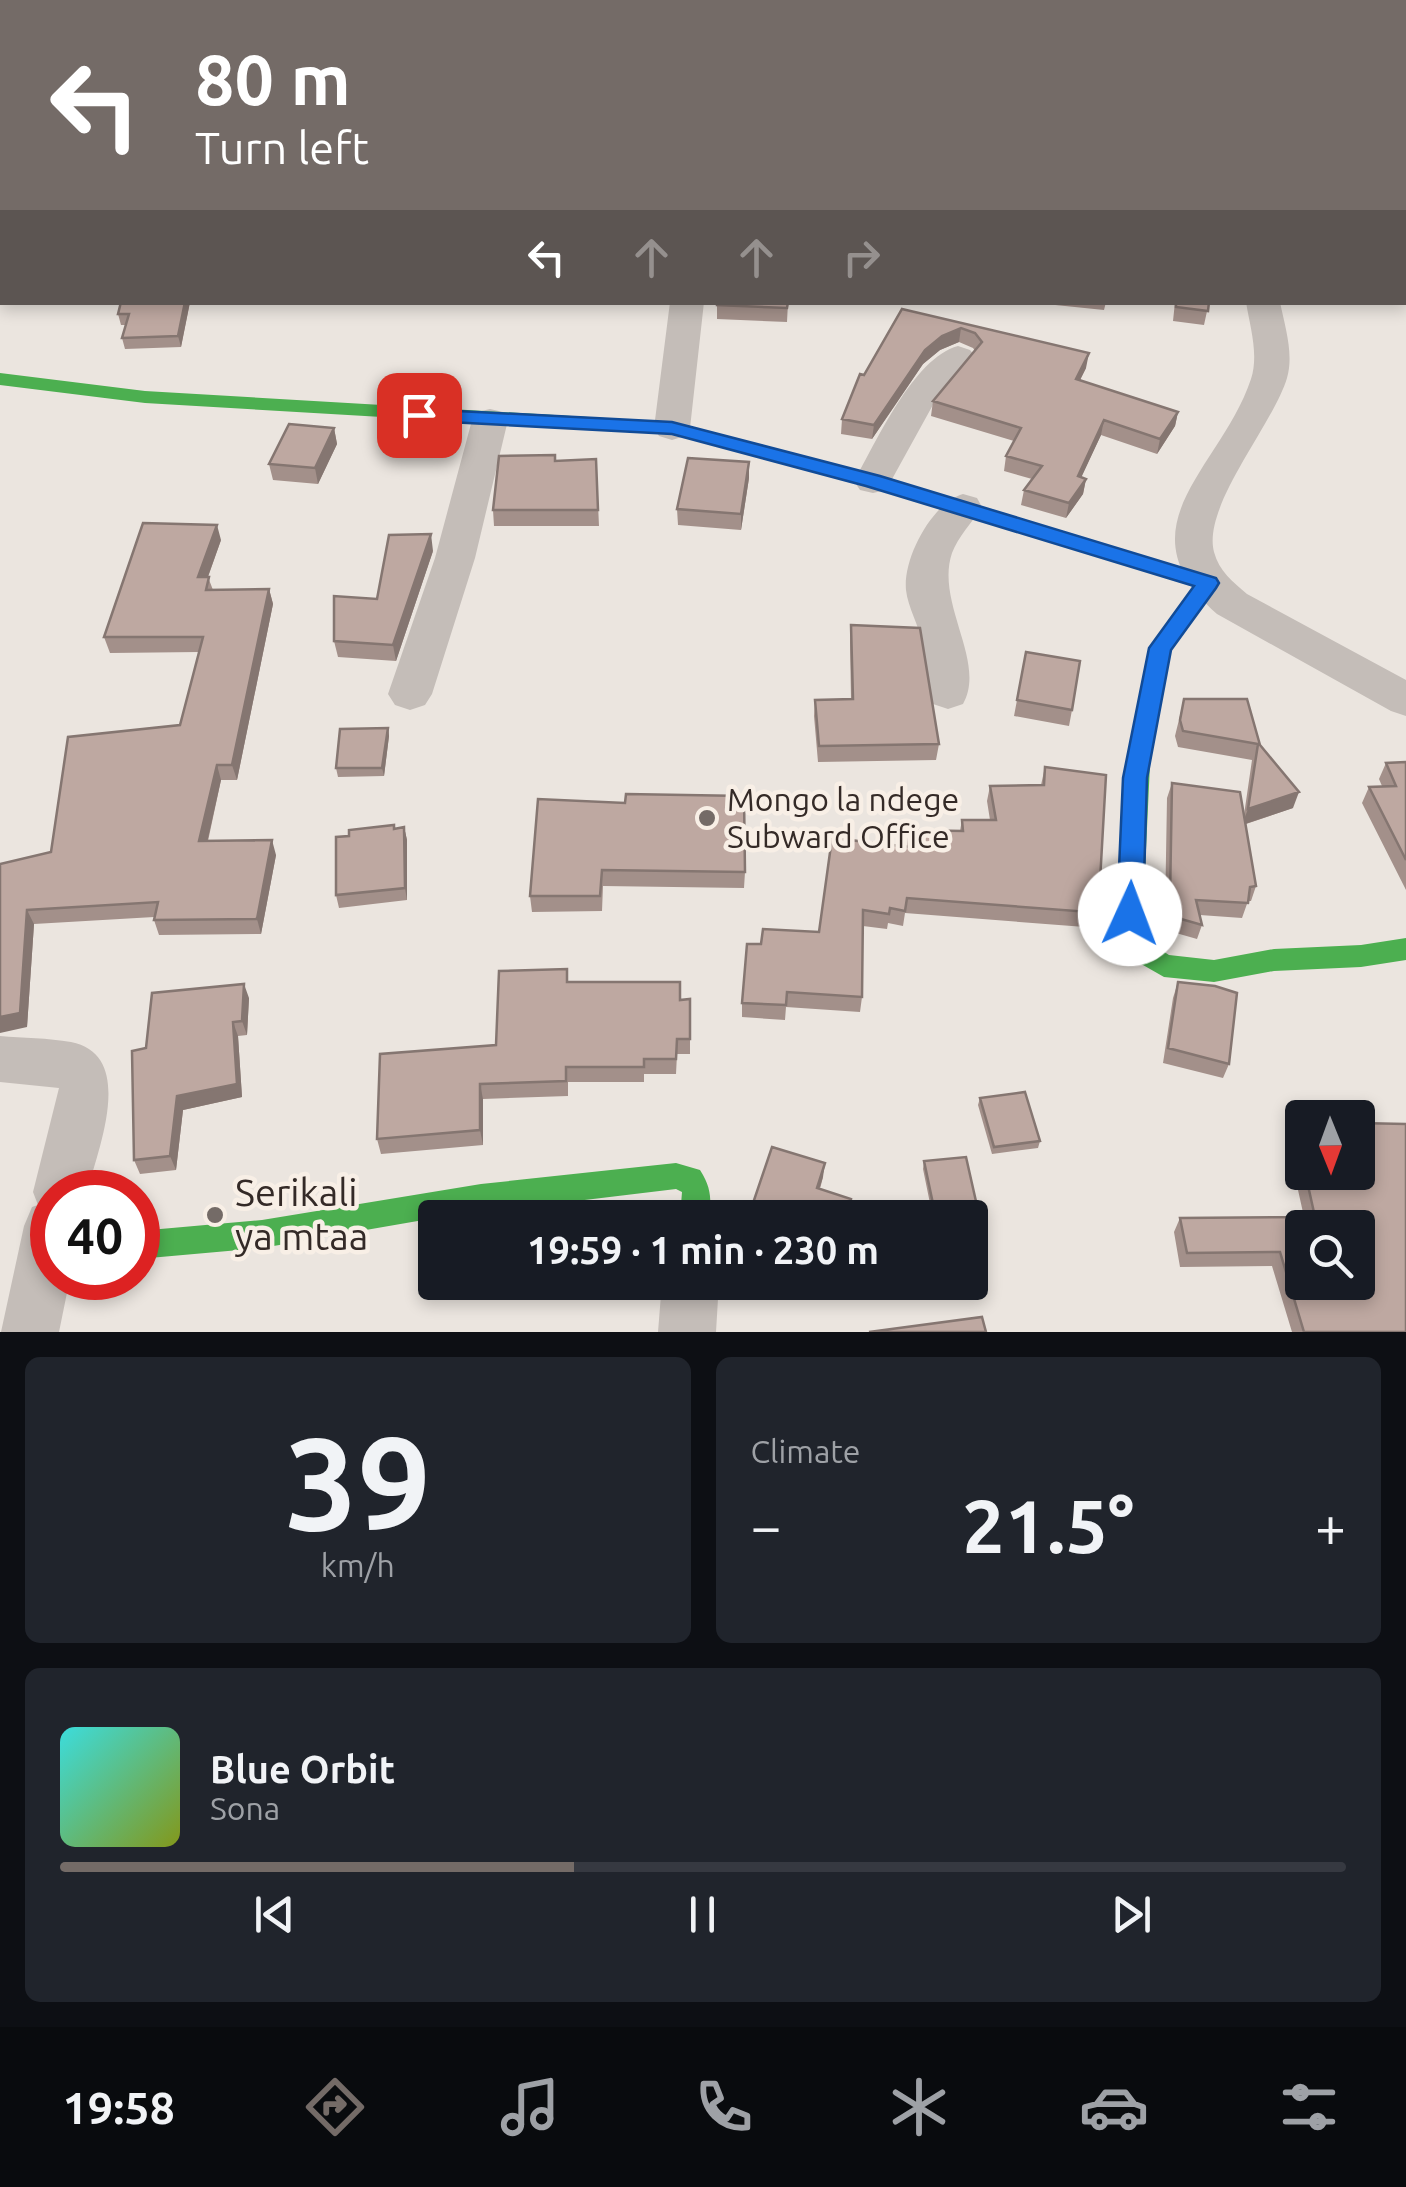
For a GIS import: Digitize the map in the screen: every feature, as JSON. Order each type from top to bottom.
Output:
[{"type":"street","points":[[672,428],[687,305]]},
{"type":"street","points":[[1208,583],[1194,552],[1194,524],[1269,378],[1272,350],[1264,305]]},
{"type":"street","points":[[873,481],[919,398],[958,357]]},
{"type":"street","points":[[0,380],[145,398],[672,428],[963,507],[1208,583],[1232,604],[1406,700]]},
{"type":"street","points":[[410,694],[444,607],[490,420]]},
{"type":"street","points":[[948,693],[943,640],[926,588],[932,550],[963,507]]},
{"type":"street","points":[[1208,583],[1160,648],[1135,778],[1130,914],[1138,949],[1164,966],[1214,971],[1274,960],[1361,956],[1406,949]]},
{"type":"street","points":[[0,1058],[72,1064],[80,1072],[84,1088],[65,1170]]},
{"type":"street","points":[[469,1200],[676,1176],[690,1179],[697,1190],[696,1200]]},
{"type":"street","points":[[160,1243],[262,1234],[418,1208]]},
{"type":"street","points":[[30,1332],[37,1300]]},
{"type":"street","points":[[687,1332],[689,1300]]},
{"type":"building","points":[[120,305],[184,305],[178,336],[122,338],[129,314],[118,314]]},
{"type":"building","points":[[717,305],[788,305],[787,308]]},
{"type":"building","points":[[1176,305],[1209,305],[1208,311]]},
{"type":"building","points":[[902,309],[1089,353],[1076,379],[1178,412],[1160,439],[1104,420],[1078,476],[1086,479],[1069,503],[1024,490],[1042,466],[1006,456],[1021,428],[933,401],[982,342],[975,333],[961,328],[942,336],[925,350],[874,425],[842,419],[860,374],[864,375]]},
{"type":"building","points":[[289,424],[334,428],[315,468],[269,464]]},
{"type":"building","points":[[555,455],[555,461],[596,459],[598,510],[493,510],[499,456]]},
{"type":"building","points":[[688,458],[749,462],[741,514],[677,509]]},
{"type":"building","points":[[143,523],[217,525],[198,577],[209,577],[206,590],[269,589],[232,765],[217,765],[199,841],[272,840],[257,919],[154,920],[158,902],[27,910],[20,1013],[0,1017],[0,864],[51,852],[68,737],[180,725],[203,637],[104,637]]},
{"type":"building","points":[[431,534],[393,645],[334,641],[334,596],[377,599],[389,535]]},
{"type":"building","points":[[851,625],[920,628],[939,744],[819,746],[815,700],[853,699]]},
{"type":"building","points":[[1026,652],[1080,661],[1072,710],[1017,700]]},
{"type":"building","points":[[1184,699],[1247,699],[1260,745],[1299,792],[1248,809],[1258,744],[1183,731],[1180,720]]},
{"type":"building","points":[[388,728],[382,768],[336,768],[340,729]]},
{"type":"building","points":[[1406,762],[1406,860],[1369,787],[1396,786],[1386,763]]},
{"type":"building","points":[[1045,767],[1106,775],[1099,899],[1102,913],[907,898],[905,911],[890,908],[889,914],[863,910],[862,997],[787,992],[786,1005],[742,1003],[747,944],[761,944],[763,929],[819,932],[832,838],[910,847],[909,830],[963,831],[962,820],[996,820],[990,786],[1044,785]]},
{"type":"building","points":[[1172,783],[1240,792],[1256,886],[1250,887],[1248,903],[1196,900],[1202,925],[1174,917],[1170,899]]},
{"type":"building","points":[[626,794],[744,796],[745,872],[602,870],[600,896],[530,896],[538,799],[625,803]]},
{"type":"building","points":[[394,825],[394,829],[404,827],[405,888],[336,895],[336,837],[349,836],[349,830]]},
{"type":"building","points":[[567,969],[567,982],[680,982],[680,1000],[690,999],[690,1039],[677,1039],[676,1059],[644,1059],[644,1067],[566,1067],[566,1081],[480,1084],[480,1130],[377,1139],[380,1054],[496,1045],[499,971]]},
{"type":"building","points":[[1178,982],[1237,993],[1229,1064],[1168,1048]]},
{"type":"building","points":[[244,984],[242,1021],[233,1022],[237,1084],[177,1096],[170,1156],[134,1160],[132,1051],[146,1048],[152,993]]},
{"type":"building","points":[[1025,1092],[1040,1141],[994,1147],[980,1098]]},
{"type":"building","points":[[1375,1123],[1406,1124],[1406,1332],[1304,1332],[1294,1300],[1375,1300],[1375,1210],[1313,1210],[1309,1190],[1375,1190]]},
{"type":"building","points":[[772,1147],[825,1163],[817,1188],[851,1199],[851,1200],[754,1200]]},
{"type":"building","points":[[966,1157],[976,1200],[932,1200],[924,1161]]},
{"type":"building","points":[[1285,1217],[1285,1269],[1280,1252],[1187,1253],[1180,1218]]},
{"type":"building","points":[[982,1317],[986,1332],[869,1332]]},
{"type":"traffic: fast","points":[[0,379],[145,397],[672,428],[746,448]]},
{"type":"traffic: fast","points":[[1138,764],[1130,914],[1138,949],[1164,966],[1214,971],[1274,960],[1361,956],[1406,949]]},
{"type":"traffic: fast","points":[[469,1200],[676,1176],[690,1179],[697,1190],[696,1200]]},
{"type":"traffic: fast","points":[[160,1243],[262,1234],[418,1208]]},
{"type":"traffic: slow","points":[[746,448],[873,481],[1208,583],[1160,648],[1138,764]]},
{"type":"place","name":"Mongo la ndege Subward Office","points":[[707,818]]},
{"type":"place","name":"Serikali ya mtaa","points":[[215,1215]]},
{"type":"route","points":[[419,415],[672,428],[963,507],[1208,583],[1160,648],[1135,778],[1130,914]]}]
